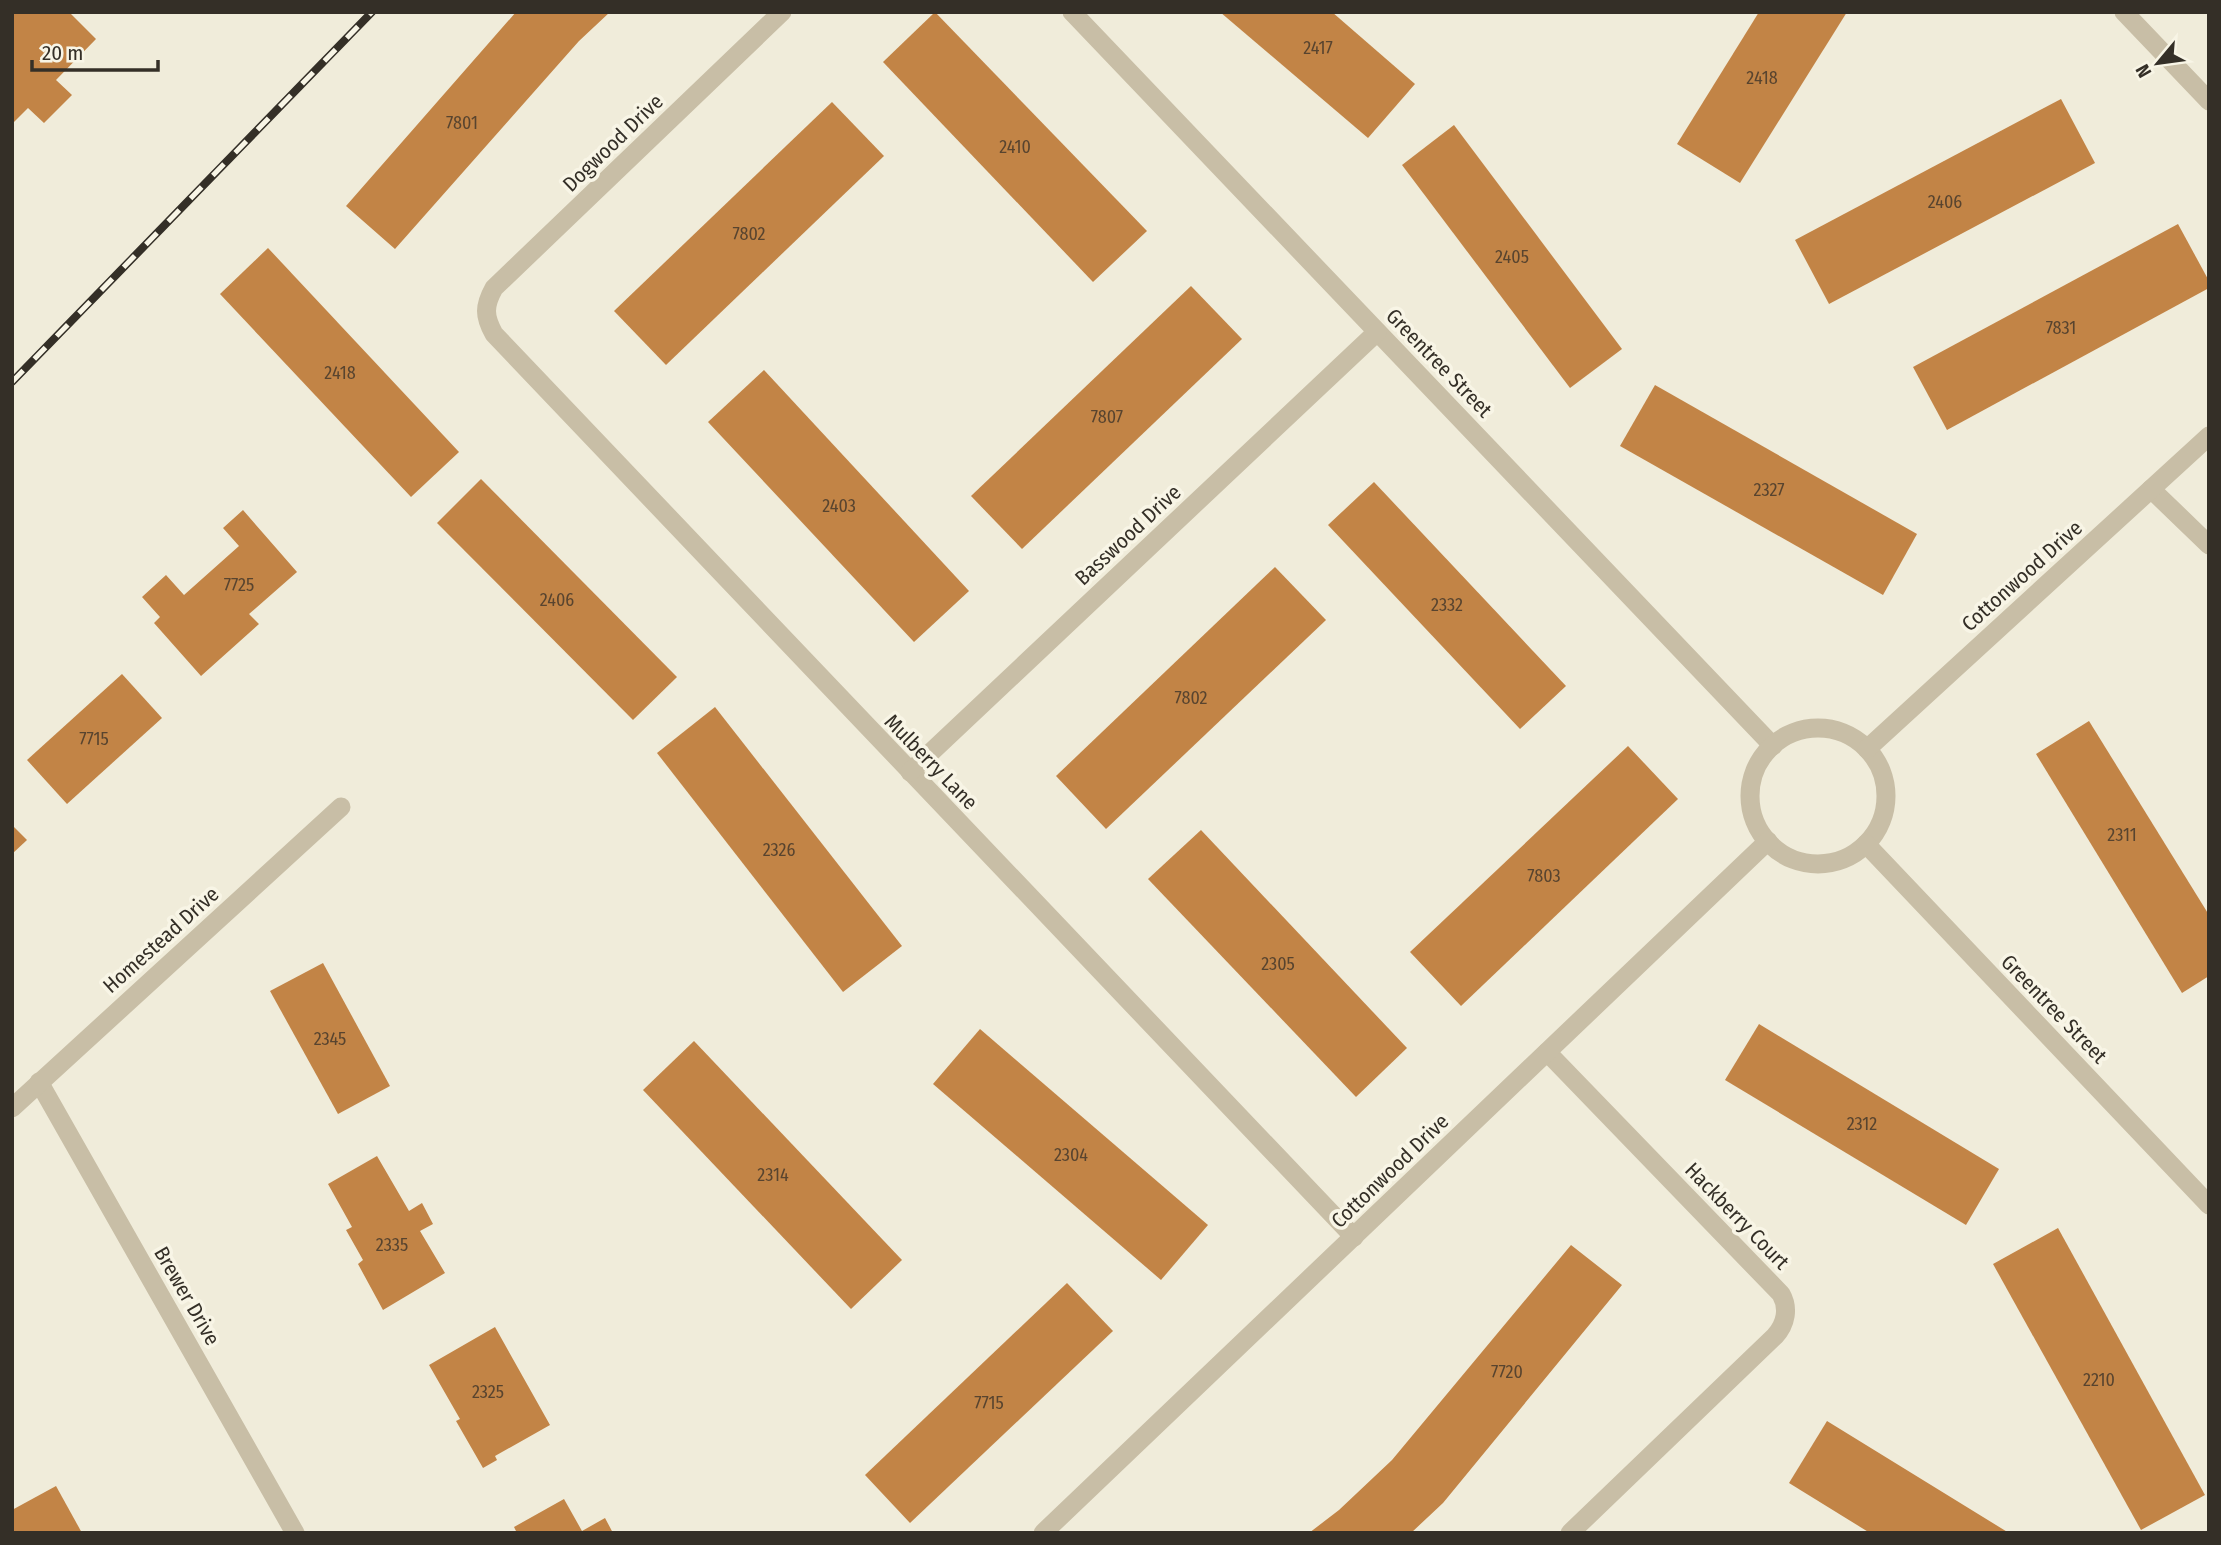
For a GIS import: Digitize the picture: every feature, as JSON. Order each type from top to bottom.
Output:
[{"type":"street","name":"Dogwood Drive","points":[[486,312],[485,305],[494,288],[782,12]]},
{"type":"street","name":"Greentree Street","points":[[1072,12],[1773,746]]},
{"type":"street","points":[[2124,12],[2209,101]]},
{"type":"street","name":"Mulberry Lane","points":[[486,312],[486,319],[494,334],[1354,1237]]},
{"type":"street","name":"Basswood Drive","points":[[910,772],[1377,332]]},
{"type":"street","name":"Cottonwood Drive","points":[[1867,749],[2209,436]]},
{"type":"street","points":[[2151,489],[2209,545]]},
{"type":"street","points":[[1820,729],[1846,734],[1867,749],[1883,775],[1886,804],[1875,833],[1866,844],[1843,859],[1816,864],[1789,858],[1768,842],[1753,815],[1750,800],[1755,770],[1762,757],[1773,746],[1795,732],[1820,729]]},
{"type":"street","name":"Homestead Drive","points":[[12,1108],[341,807]]},
{"type":"street","name":"Cottonwood Drive","points":[[1042,1533],[1768,842]]},
{"type":"street","name":"Greentree Street","points":[[1866,844],[2209,1205]]},
{"type":"street","name":"Hackberry Court","points":[[1547,1052],[1781,1294],[1786,1310],[1784,1326],[1775,1336],[1570,1533]]},
{"type":"street","name":"Brewer Drive","points":[[39,1082],[295,1533]]},
{"type":"building","points":[[16,12],[69,12],[96,39],[56,80],[72,95],[44,123],[28,108],[12,124],[12,16]]},
{"type":"building","points":[[516,12],[610,12],[579,41],[395,249],[346,206]]},
{"type":"building","points":[[935,12],[1147,231],[1093,282],[883,62]]},
{"type":"building","points":[[1220,12],[1332,12],[1415,84],[1368,138]]},
{"type":"building","points":[[1759,12],[1847,12],[1740,183],[1677,144]]},
{"type":"building","points":[[2061,99],[2095,163],[1829,304],[1795,240]]},
{"type":"building","points":[[832,102],[884,156],[666,365],[614,311]]},
{"type":"building","points":[[1454,125],[1622,349],[1570,388],[1402,165]]},
{"type":"building","points":[[2178,224],[2209,281],[2209,288],[1947,430],[1913,367]]},
{"type":"building","points":[[268,248],[459,452],[411,497],[220,294]]},
{"type":"building","points":[[1191,286],[1242,339],[1022,549],[971,496]]},
{"type":"building","points":[[764,370],[969,591],[914,642],[708,422]]},
{"type":"building","points":[[1655,385],[1917,534],[1883,595],[1620,446]]},
{"type":"building","points":[[481,479],[677,677],[633,720],[437,523]]},
{"type":"building","points":[[1374,482],[1566,686],[1520,729],[1328,525]]},
{"type":"building","points":[[243,510],[297,572],[249,614],[259,624],[201,676],[154,623],[160,617],[142,597],[166,575],[184,595],[239,546],[223,528]]},
{"type":"building","points":[[1275,567],[1326,620],[1106,829],[1056,776]]},
{"type":"building","points":[[122,674],[162,718],[67,804],[27,760]]},
{"type":"building","points":[[715,707],[902,946],[843,992],[657,753]]},
{"type":"building","points":[[2089,721],[2209,915],[2209,976],[2182,993],[2036,754]]},
{"type":"building","points":[[1628,746],[1678,799],[1461,1006],[1410,952]]},
{"type":"building","points":[[12,825],[27,840],[12,854]]},
{"type":"building","points":[[1201,830],[1407,1048],[1356,1097],[1148,879]]},
{"type":"building","points":[[323,963],[390,1086],[338,1114],[270,991]]},
{"type":"building","points":[[1759,1024],[1999,1169],[1966,1225],[1725,1080]]},
{"type":"building","points":[[980,1029],[1208,1225],[1161,1280],[933,1084]]},
{"type":"building","points":[[694,1041],[902,1260],[851,1309],[643,1090]]},
{"type":"building","points":[[377,1156],[409,1211],[422,1203],[433,1224],[420,1231],[445,1273],[383,1310],[358,1264],[363,1260],[346,1230],[352,1227],[328,1184]]},
{"type":"building","points":[[2058,1228],[2205,1495],[2141,1530],[1993,1264]]},
{"type":"building","points":[[1571,1245],[1622,1285],[1443,1503],[1411,1533],[1309,1533],[1339,1510],[1392,1460]]},
{"type":"building","points":[[1067,1283],[1113,1331],[910,1523],[865,1475]]},
{"type":"building","points":[[495,1327],[550,1425],[495,1456],[497,1460],[483,1468],[456,1421],[460,1419],[429,1365]]},
{"type":"building","points":[[1827,1421],[2009,1533],[1870,1533],[1789,1483]]},
{"type":"building","points":[[56,1486],[82,1533],[12,1533],[12,1510]]},
{"type":"building","points":[[564,1499],[582,1531],[605,1518],[613,1533],[517,1533],[514,1527]]},
{"type":"railway","points":[[12,382],[372,12]]}]
